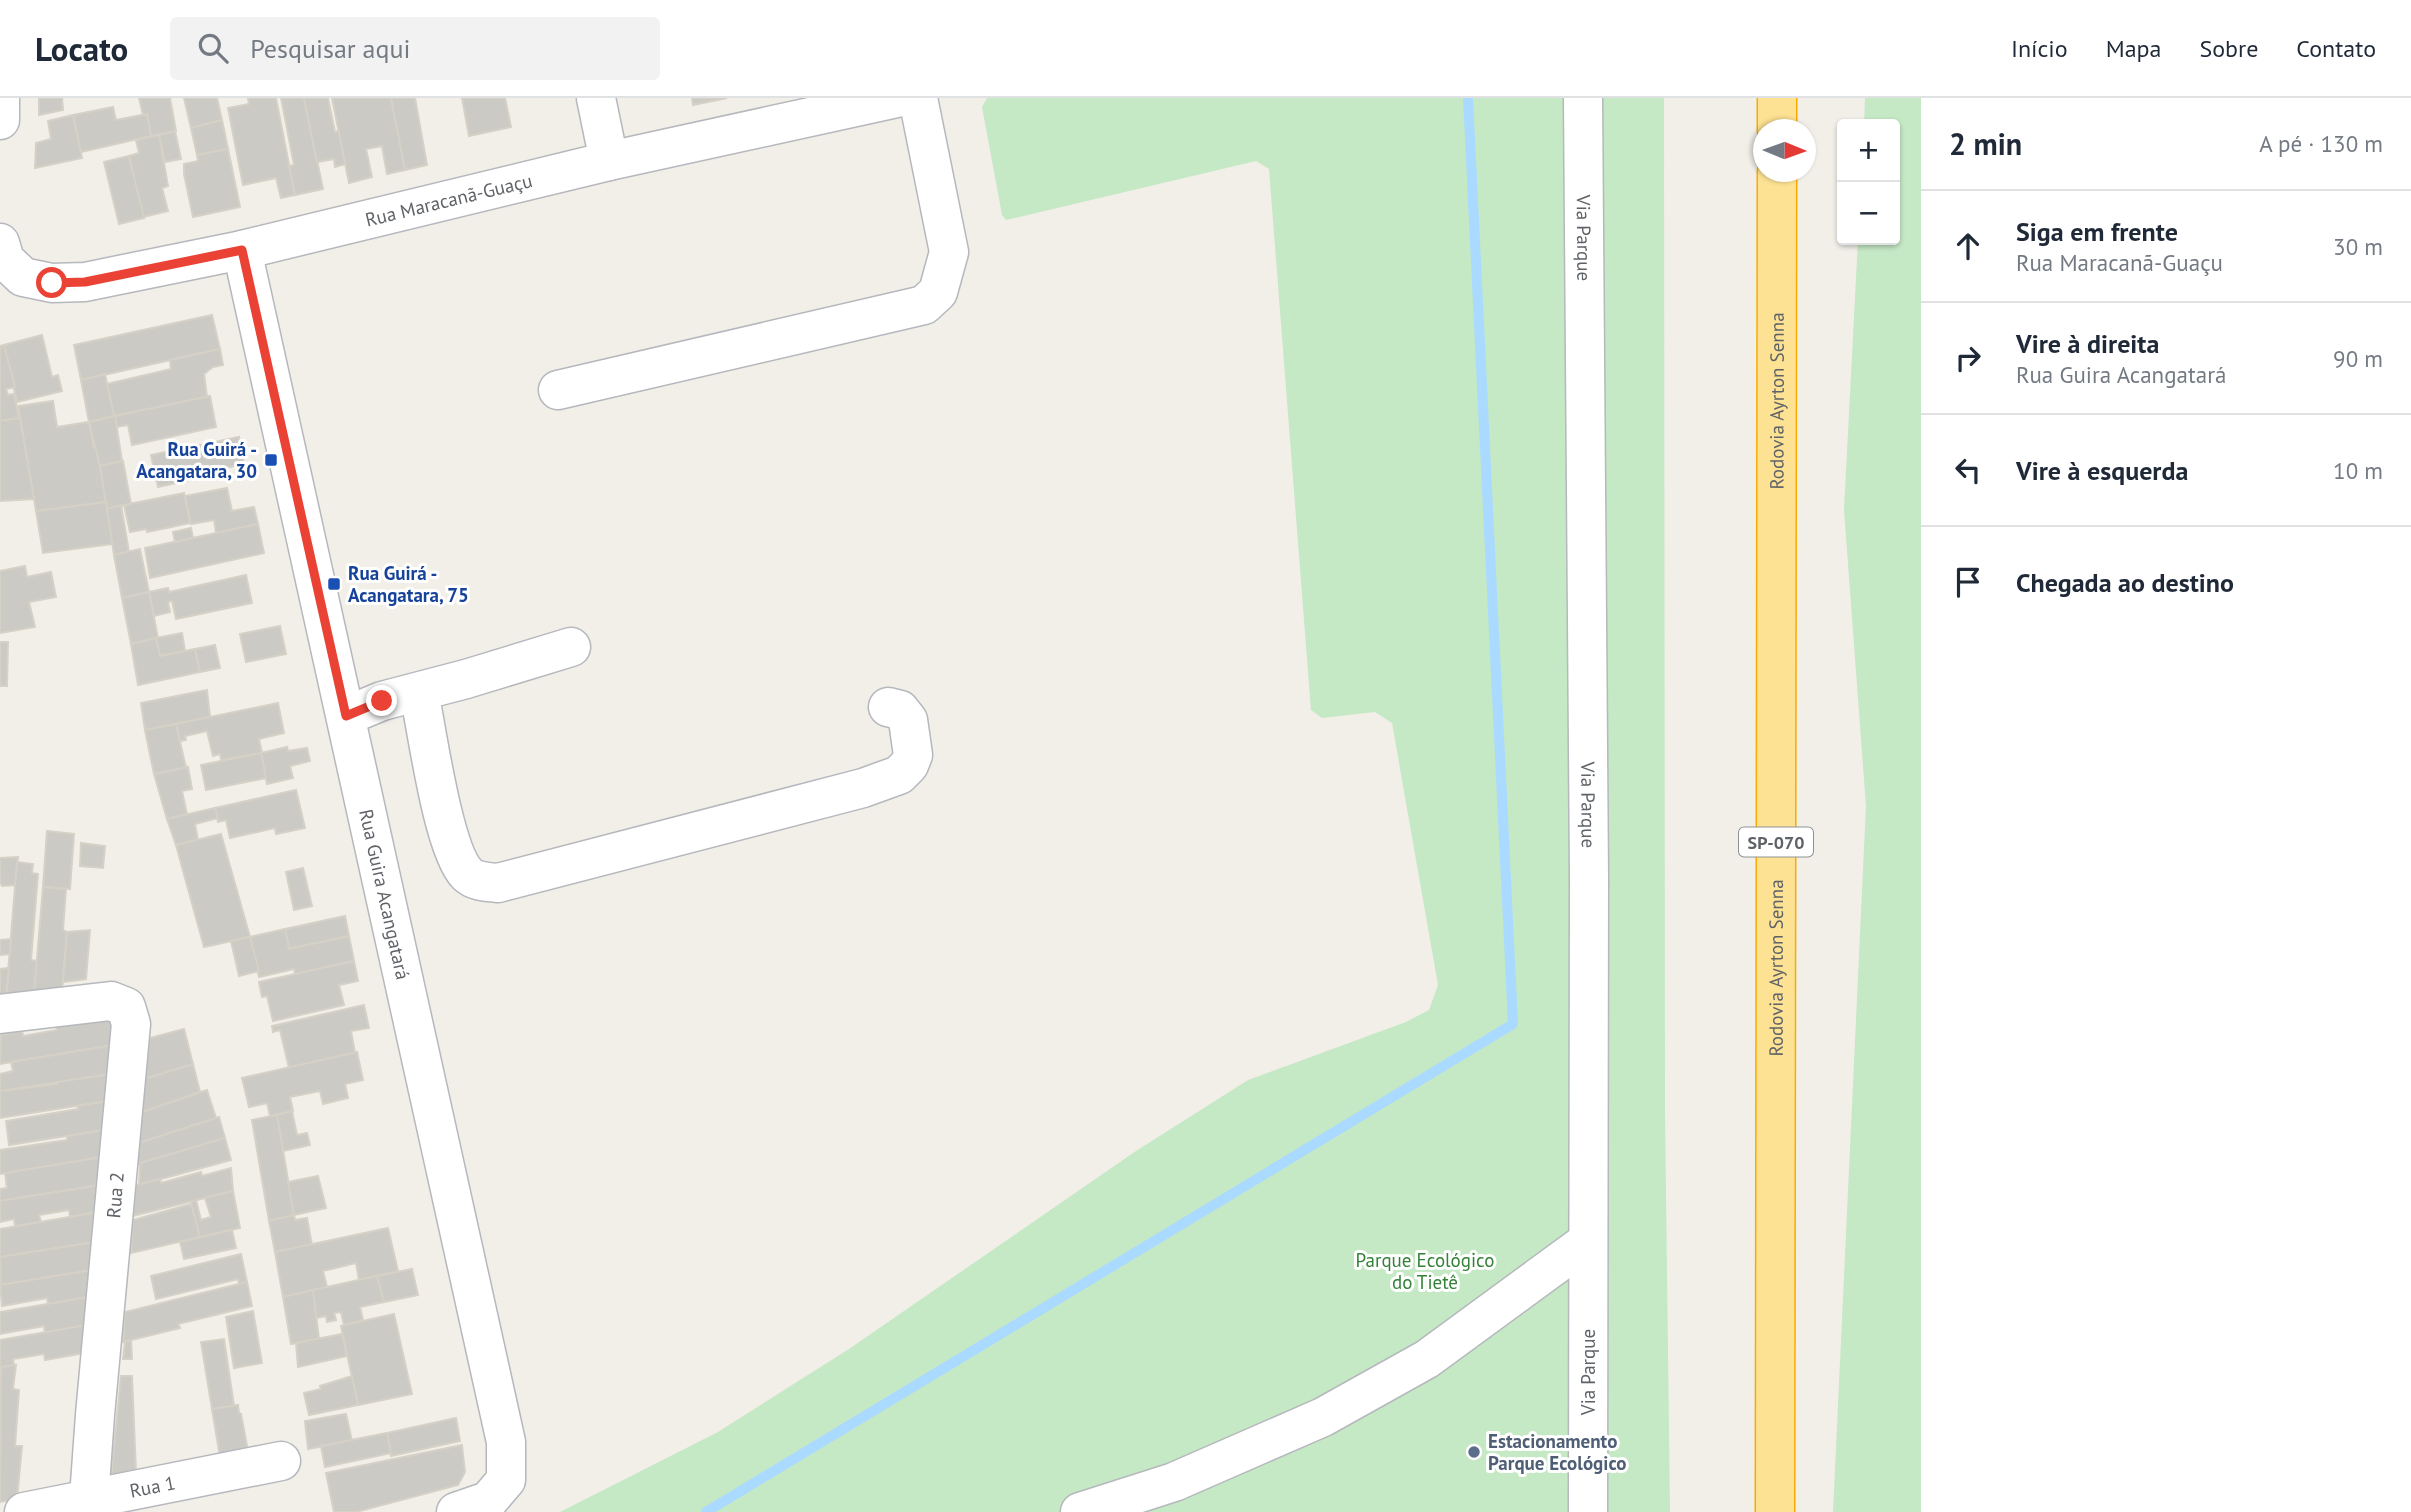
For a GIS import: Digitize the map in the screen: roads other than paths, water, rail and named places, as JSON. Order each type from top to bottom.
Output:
[{"type":"highway","points":[[1777,98],[1777,119]]},
{"type":"highway","name":"Rodovia Ayrton Senna","points":[[1775,1512],[1777,182]]},
{"type":"street","points":[[0,98],[0,120]]},
{"type":"street","points":[[596,98],[610,161]]},
{"type":"street","name":"Rua Maracanã-Guaçu","points":[[3,252],[23,277],[52,283],[85,282],[242,250],[610,161],[897,98]]},
{"type":"street","points":[[558,390],[924,304],[938,292],[949,252],[918,98]]},
{"type":"street","name":"Via Parque","points":[[1583,98],[1589,864],[1588,1512]]},
{"type":"street","name":"Rua Guira Acangatará","points":[[242,250],[506,1442],[506,1480],[488,1502],[456,1512]]},
{"type":"street","points":[[346,716],[382,701],[571,647]]},
{"type":"street","points":[[419,692],[442,807],[457,859],[468,876],[498,883],[863,788],[900,775],[913,755],[908,720],[900,710],[888,707]]},
{"type":"street","name":"Rua 2","points":[[0,1014],[111,1001],[126,1007],[131,1024],[88,1505]]},
{"type":"street","points":[[1080,1512],[1174,1482],[1322,1417],[1427,1359],[1588,1241]]},
{"type":"street","name":"Rua 1","points":[[24,1512],[88,1505],[281,1461]]},
{"type":"waterway","points":[[706,1512],[1513,1024],[1468,98]]},
{"type":"place","name":"Rua Guirá - Acangatara, 30","points":[[271,460]]},
{"type":"place","name":"Rua Guirá - Acangatara, 75","points":[[334,584]]},
{"type":"place","name":"Estacionamento Parque Ecológico","points":[[1474,1452]]},
{"type":"park label","name":"Parque Ecológico do Tietê","points":[[1425,1271]]}]
